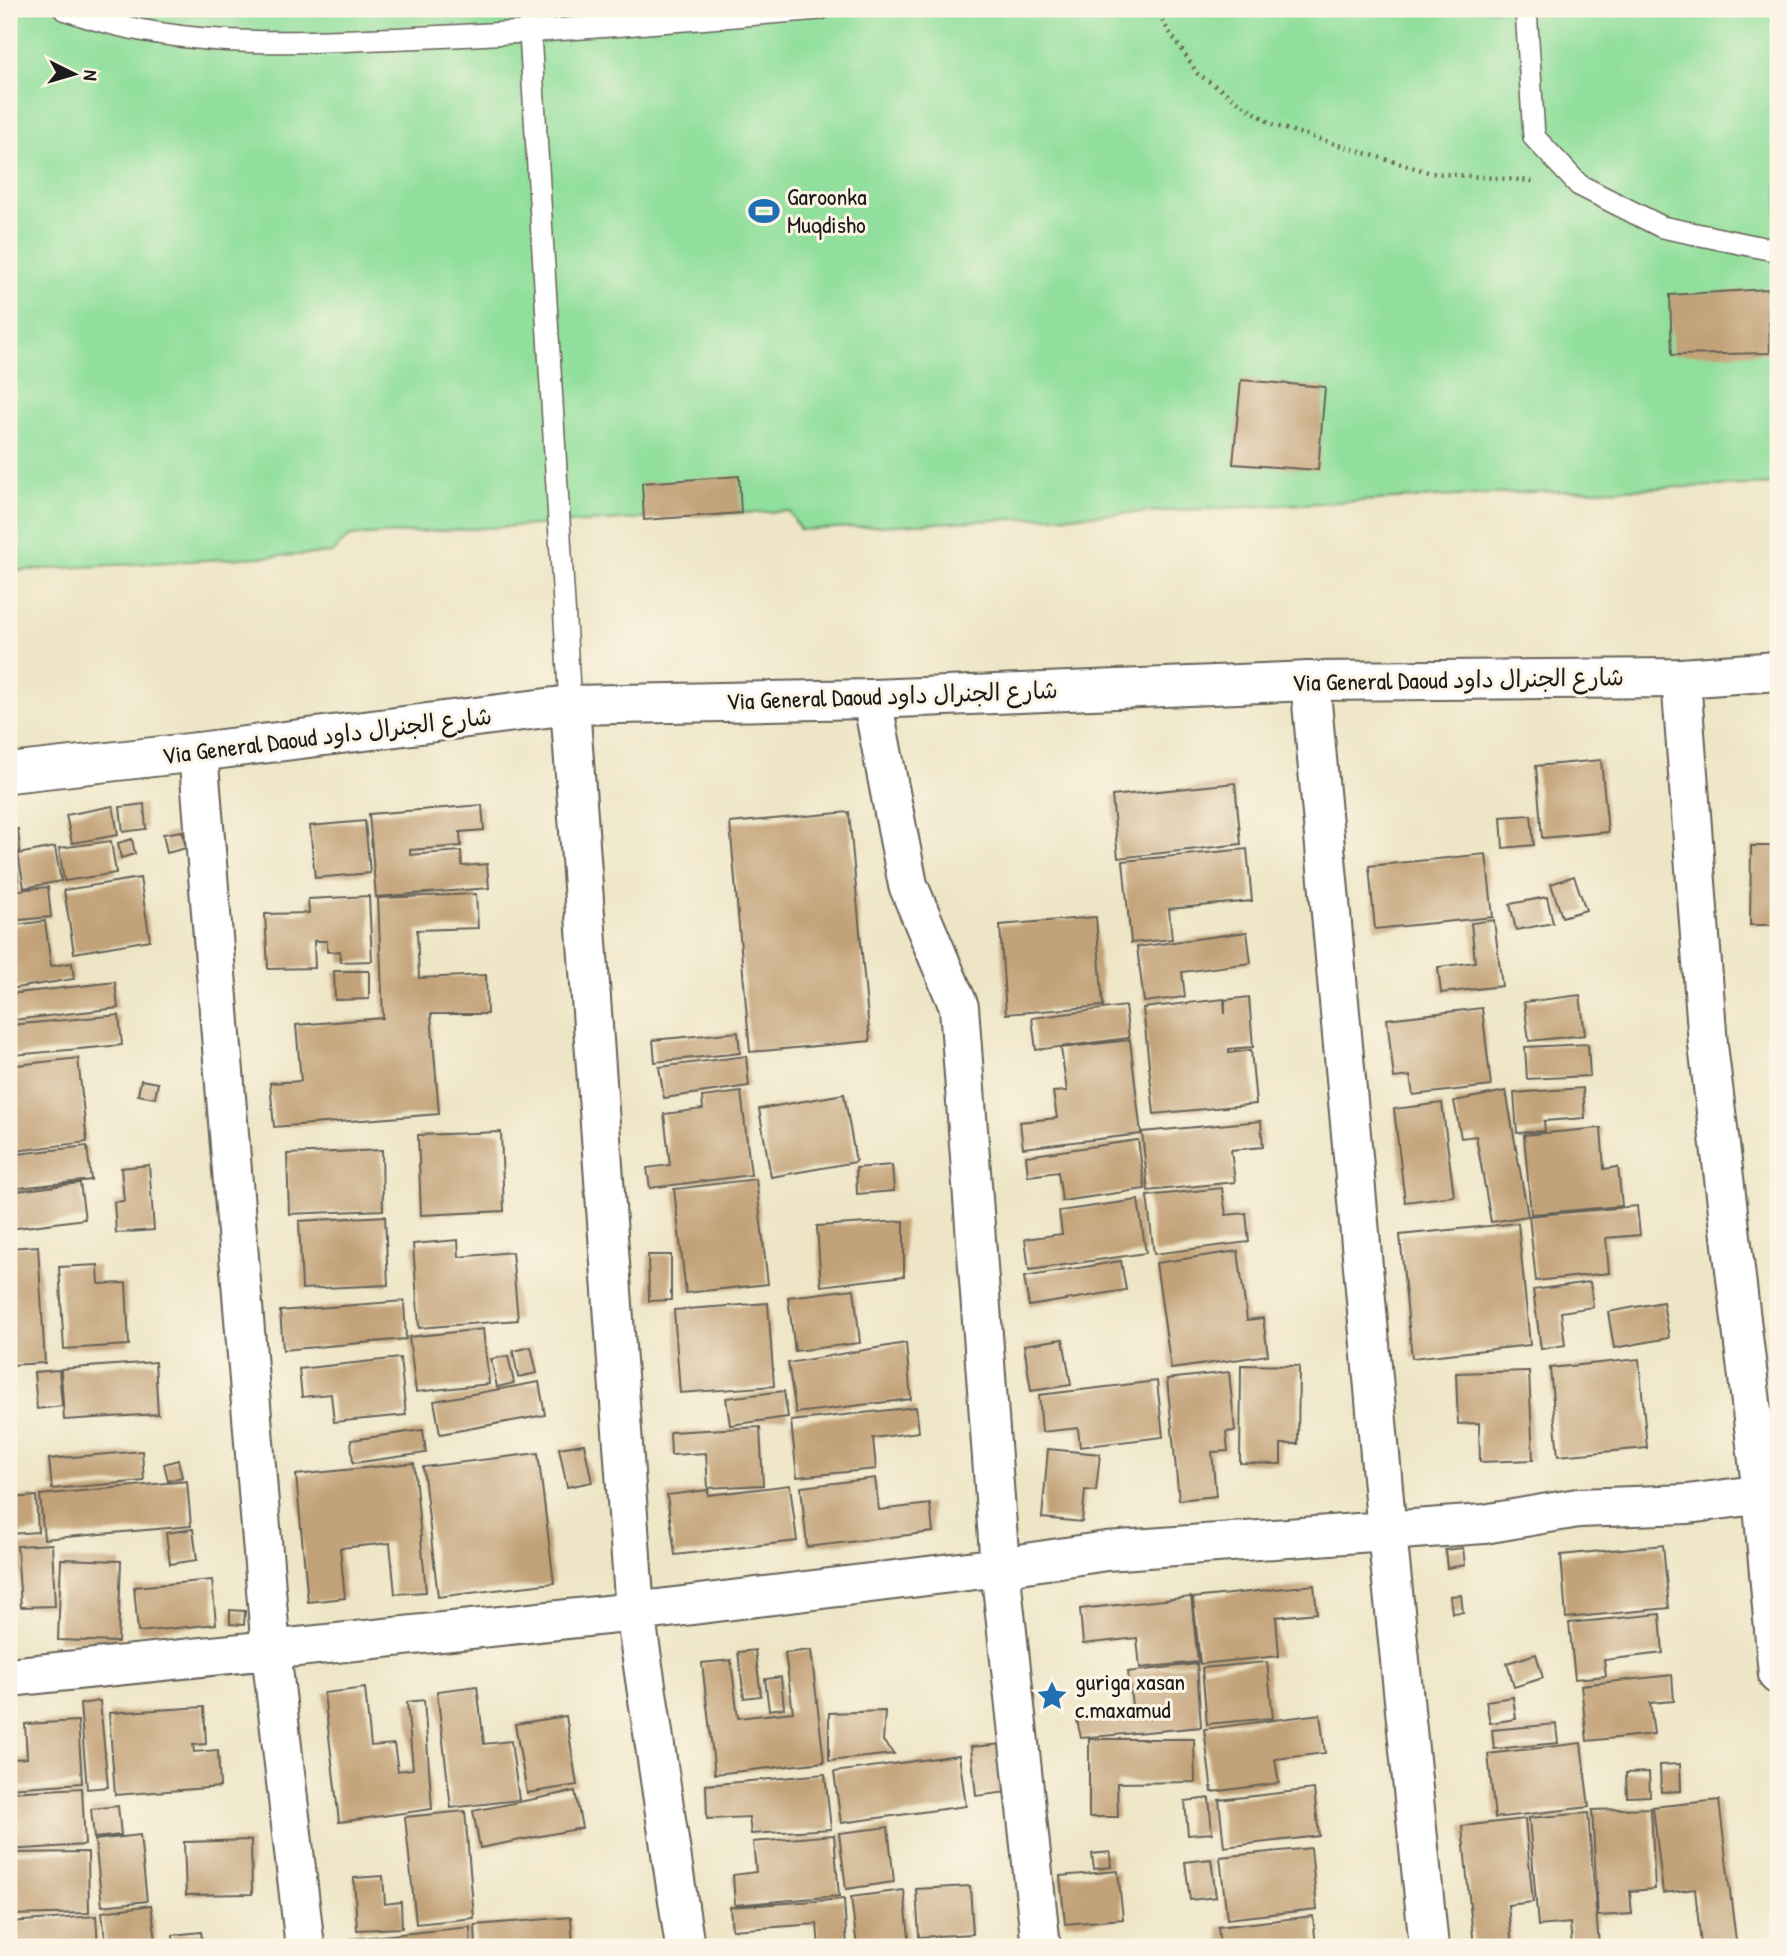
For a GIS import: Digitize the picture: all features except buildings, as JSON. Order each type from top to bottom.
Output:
[{"type":"street","name":"Via General Daoud شارع الجنرال داود","points":[[9,773],[569,705],[872,699],[1310,681],[1681,678],[1778,671]]},
{"type":"street","points":[[1681,678],[1708,1045],[1770,1493],[1778,1675]]},
{"type":"street","points":[[1310,681],[1387,1532],[1429,1947]]},
{"type":"street","points":[[872,699],[908,885],[959,1007],[1000,1567],[1041,1947]]},
{"type":"street","points":[[569,705],[635,1612],[685,1947]]},
{"type":"street","points":[[198,752],[271,1651],[305,1947]]},
{"type":"street","points":[[9,1677],[635,1612],[1119,1550],[1484,1524],[1578,1508],[1688,1504],[1770,1493]]},
{"type":"lane","points":[[64,9],[94,20],[186,38],[279,43],[530,33],[820,9]]},
{"type":"lane","points":[[1526,9],[1534,137],[1578,185],[1662,227],[1778,251]]},
{"type":"lane","points":[[530,33],[569,705]]},
{"type":"path","points":[[1154,9],[1198,74],[1273,125],[1431,173],[1578,185]]},
{"type":"green space","name":"Garoonka Muqdisho","points":[[9,9],[1778,9],[1778,484],[1533,492],[800,530],[789,511],[741,513],[350,536],[332,553],[9,571]]},
{"type":"place","name":"Garoonka Muqdisho","points":[[764,211]]},
{"type":"place","name":"guriga xasan c.maxamud","points":[[1052,1696]]}]
